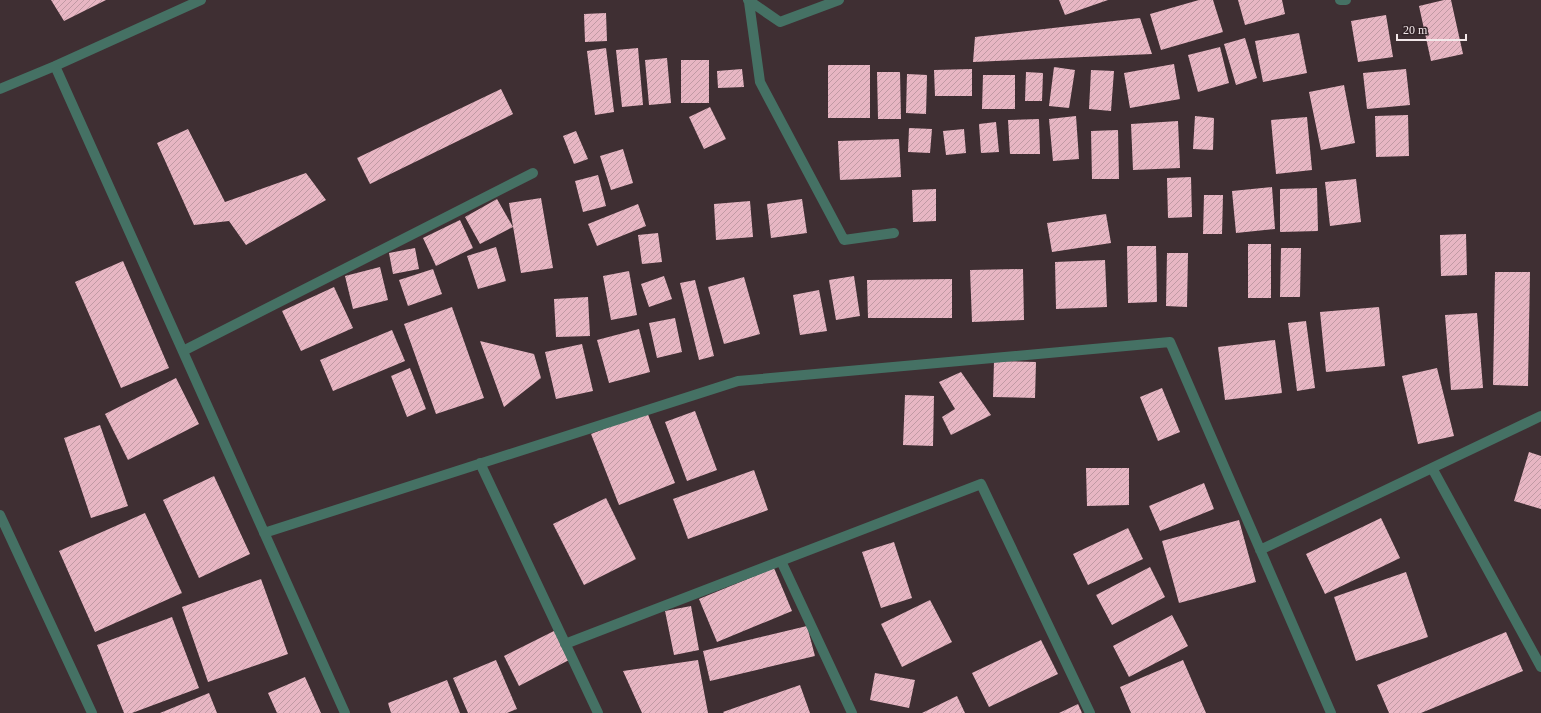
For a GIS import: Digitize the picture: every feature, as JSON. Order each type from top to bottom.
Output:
[{"type":"street","points":[[0,89],[202,0]]},
{"type":"street","points":[[748,1],[780,22],[839,0]]},
{"type":"street","points":[[1340,0],[1346,0]]},
{"type":"street","points":[[748,1],[760,82],[844,240],[894,233]]},
{"type":"street","points":[[55,66],[345,713]]},
{"type":"street","points":[[183,352],[533,173]]},
{"type":"street","points":[[264,533],[738,381],[1170,342],[1331,713]]},
{"type":"street","points":[[1260,550],[1541,416]]},
{"type":"street","points":[[480,463],[598,713]]},
{"type":"street","points":[[1432,468],[1541,667]]},
{"type":"street","points":[[565,644],[980,484],[1090,713]]},
{"type":"street","points":[[0,515],[92,713]]},
{"type":"street","points":[[781,561],[852,713]]},
{"type":"building","points":[[51,0],[106,0],[64,21]]},
{"type":"building","points":[[1059,0],[1108,0],[1065,15]]},
{"type":"building","points":[[1199,0],[1213,0],[1223,32],[1161,50],[1150,14]]},
{"type":"building","points":[[1238,0],[1282,0],[1285,14],[1245,25]]},
{"type":"building","points":[[1444,0],[1451,0],[1463,54],[1431,61],[1419,6]]},
{"type":"building","points":[[606,13],[607,41],[585,42],[584,14]]},
{"type":"building","points":[[1386,15],[1393,57],[1358,62],[1351,21]]},
{"type":"building","points":[[1140,18],[1152,54],[973,62],[975,37]]},
{"type":"building","points":[[1299,33],[1307,73],[1263,82],[1255,41]]},
{"type":"building","points":[[1245,38],[1257,78],[1236,85],[1224,44]]},
{"type":"building","points":[[1220,47],[1229,83],[1198,92],[1188,55]]},
{"type":"building","points":[[606,48],[614,112],[595,115],[587,51]]},
{"type":"building","points":[[638,48],[643,105],[622,107],[616,50]]},
{"type":"building","points":[[667,58],[671,103],[649,105],[645,60]]},
{"type":"building","points":[[681,60],[709,60],[709,103],[681,103]]},
{"type":"building","points":[[1174,64],[1180,99],[1130,108],[1124,73]]},
{"type":"building","points":[[828,65],[870,65],[870,118],[828,118]]},
{"type":"building","points":[[1054,67],[1075,70],[1069,108],[1049,106]]},
{"type":"building","points":[[742,69],[744,87],[718,88],[717,71]]},
{"type":"building","points":[[972,69],[972,96],[935,96],[934,70]]},
{"type":"building","points":[[1406,69],[1410,105],[1367,109],[1363,73]]},
{"type":"building","points":[[1091,70],[1114,71],[1111,111],[1089,109]]},
{"type":"building","points":[[877,72],[900,72],[901,119],[878,119]]},
{"type":"building","points":[[1026,72],[1043,73],[1042,101],[1025,101]]},
{"type":"building","points":[[907,74],[927,75],[926,114],[906,113]]},
{"type":"building","points":[[983,75],[1015,75],[1015,109],[982,109]]},
{"type":"building","points":[[1344,85],[1355,143],[1321,150],[1309,92]]},
{"type":"building","points":[[501,89],[513,114],[370,184],[357,158]]},
{"type":"building","points":[[710,107],[726,139],[704,149],[689,117]]},
{"type":"building","points":[[1408,115],[1409,156],[1376,157],[1375,116]]},
{"type":"building","points":[[1076,116],[1079,159],[1053,161],[1049,119]]},
{"type":"building","points":[[1195,116],[1214,118],[1213,150],[1193,149]]},
{"type":"building","points":[[1307,117],[1312,170],[1276,174],[1271,120]]},
{"type":"building","points":[[1039,119],[1040,154],[1010,154],[1008,120]]},
{"type":"building","points":[[1178,121],[1180,168],[1133,170],[1131,124]]},
{"type":"building","points":[[996,122],[999,152],[981,153],[979,124]]},
{"type":"building","points":[[909,128],[932,129],[930,153],[908,152]]},
{"type":"building","points":[[188,129],[225,202],[306,173],[326,200],[246,245],[229,221],[194,225],[157,143]]},
{"type":"building","points":[[964,129],[966,153],[946,155],[943,131]]},
{"type":"building","points":[[1118,130],[1119,179],[1092,179],[1091,131]]},
{"type":"building","points":[[576,131],[588,159],[574,164],[563,136]]},
{"type":"building","points":[[899,139],[901,177],[840,180],[838,141]]},
{"type":"building","points":[[623,149],[633,183],[611,190],[600,156]]},
{"type":"building","points":[[598,175],[606,206],[583,212],[575,181]]},
{"type":"building","points":[[1191,177],[1192,217],[1168,218],[1167,178]]},
{"type":"building","points":[[1356,179],[1361,222],[1330,226],[1325,182]]},
{"type":"building","points":[[1272,187],[1275,229],[1236,233],[1232,191]]},
{"type":"building","points":[[1317,188],[1318,231],[1280,232],[1280,189]]},
{"type":"building","points":[[936,189],[936,221],[913,222],[912,190]]},
{"type":"building","points":[[1204,195],[1223,195],[1222,234],[1203,234]]},
{"type":"building","points":[[541,198],[553,268],[521,273],[509,203]]},
{"type":"building","points":[[497,199],[513,227],[480,244],[465,217]]},
{"type":"building","points":[[802,199],[807,233],[771,238],[767,204]]},
{"type":"building","points":[[750,201],[753,237],[716,240],[714,204]]},
{"type":"building","points":[[638,204],[646,226],[597,246],[588,224]]},
{"type":"building","points":[[1106,214],[1111,243],[1052,252],[1047,223]]},
{"type":"building","points":[[460,220],[473,248],[436,266],[423,238]]},
{"type":"building","points":[[658,233],[662,262],[642,264],[638,235]]},
{"type":"building","points":[[1466,234],[1467,275],[1441,276],[1440,235]]},
{"type":"building","points":[[1248,244],[1271,244],[1271,298],[1248,298]]},
{"type":"building","points":[[1127,246],[1156,246],[1157,302],[1128,303]]},
{"type":"building","points":[[496,247],[506,281],[478,289],[467,256]]},
{"type":"building","points":[[415,248],[419,269],[393,274],[389,253]]},
{"type":"building","points":[[1281,248],[1301,248],[1300,297],[1280,297]]},
{"type":"building","points":[[1167,253],[1188,253],[1187,307],[1166,306]]},
{"type":"building","points":[[1105,260],[1107,307],[1056,309],[1055,262]]},
{"type":"building","points":[[123,261],[169,368],[121,388],[75,282]]},
{"type":"building","points":[[380,267],[388,300],[353,309],[345,276]]},
{"type":"building","points":[[433,269],[442,294],[408,306],[399,280]]},
{"type":"building","points":[[1023,269],[1024,320],[972,322],[970,270]]},
{"type":"building","points":[[629,271],[637,315],[611,320],[603,276]]},
{"type":"building","points":[[1495,272],[1530,272],[1528,386],[1493,385]]},
{"type":"building","points":[[664,276],[672,299],[649,307],[641,284]]},
{"type":"building","points":[[854,276],[860,316],[836,320],[829,280]]},
{"type":"building","points":[[744,277],[760,334],[724,344],[708,287]]},
{"type":"building","points":[[952,279],[952,318],[868,318],[867,280]]},
{"type":"building","points":[[695,280],[714,356],[699,360],[680,283]]},
{"type":"building","points":[[334,287],[353,328],[301,351],[282,311]]},
{"type":"building","points":[[819,290],[827,331],[800,335],[793,295]]},
{"type":"building","points":[[588,297],[590,336],[556,337],[554,299]]},
{"type":"building","points":[[452,307],[484,398],[436,414],[404,324]]},
{"type":"building","points":[[1379,307],[1385,366],[1326,372],[1320,312]]},
{"type":"building","points":[[1477,313],[1483,388],[1451,390],[1445,315]]},
{"type":"building","points":[[675,318],[682,352],[657,358],[649,323]]},
{"type":"building","points":[[1306,321],[1315,388],[1297,391],[1288,323]]},
{"type":"building","points":[[639,329],[650,372],[609,383],[597,340]]},
{"type":"building","points":[[392,330],[405,361],[333,391],[320,360]]},
{"type":"building","points":[[1275,340],[1282,393],[1225,400],[1218,347]]},
{"type":"building","points":[[480,341],[534,354],[541,378],[504,407]]},
{"type":"building","points":[[582,344],[593,391],[556,399],[545,352]]},
{"type":"building","points":[[994,361],[1036,362],[1035,398],[993,397]]},
{"type":"building","points":[[410,368],[426,409],[407,417],[391,376]]},
{"type":"building","points":[[1437,368],[1454,436],[1418,444],[1402,376]]},
{"type":"building","points":[[961,372],[991,415],[951,435],[942,417],[955,409],[939,382]]},
{"type":"building","points":[[176,378],[199,424],[128,460],[105,414]]},
{"type":"building","points":[[1162,388],[1180,432],[1158,441],[1140,397]]},
{"type":"building","points":[[905,395],[934,396],[933,446],[903,445]]},
{"type":"building","points":[[695,411],[717,470],[687,481],[665,422]]},
{"type":"building","points":[[647,412],[675,483],[619,505],[591,434]]},
{"type":"building","points":[[100,425],[128,506],[91,518],[64,438]]},
{"type":"building","points":[[1529,452],[1541,456],[1541,509],[1514,501]]},
{"type":"building","points":[[1086,468],[1129,468],[1129,505],[1087,506]]},
{"type":"building","points":[[754,470],[768,510],[688,539],[673,499]]},
{"type":"building","points":[[214,476],[250,554],[199,578],[163,500]]},
{"type":"building","points":[[1204,483],[1214,509],[1160,531],[1149,506]]},
{"type":"building","points":[[606,498],[636,559],[584,585],[553,524]]},
{"type":"building","points":[[145,513],[182,593],[95,632],[59,551]]},
{"type":"building","points":[[1381,518],[1400,558],[1325,594],[1306,554]]},
{"type":"building","points":[[1239,520],[1256,582],[1179,603],[1162,541]]},
{"type":"building","points":[[1128,528],[1143,559],[1088,585],[1073,554]]},
{"type":"building","points":[[894,542],[912,598],[881,608],[862,552]]},
{"type":"building","points":[[1150,567],[1165,597],[1112,625],[1096,595]]},
{"type":"building","points":[[774,568],[792,611],[717,642],[699,599]]},
{"type":"building","points":[[1406,572],[1428,637],[1356,661],[1334,597]]},
{"type":"building","points":[[261,579],[288,654],[208,682],[182,607]]},
{"type":"building","points":[[930,600],[952,642],[902,667],[881,624]]},
{"type":"building","points":[[691,606],[699,650],[674,655],[665,611]]},
{"type":"building","points":[[1172,615],[1188,646],[1129,677],[1113,646]]},
{"type":"building","points":[[172,617],[199,688],[132,713],[124,713],[97,645]]},
{"type":"building","points":[[807,626],[815,656],[710,681],[703,651]]},
{"type":"building","points":[[554,631],[569,660],[519,686],[504,656]]},
{"type":"building","points":[[1506,632],[1523,671],[1421,713],[1389,713],[1377,685]]},
{"type":"building","points":[[1041,640],[1058,674],[989,707],[972,673]]},
{"type":"building","points":[[496,660],[517,709],[507,713],[468,713],[453,678]]},
{"type":"building","points":[[698,660],[708,713],[642,713],[623,671]]},
{"type":"building","points":[[1183,660],[1206,713],[1131,713],[1120,687]]},
{"type":"building","points":[[875,673],[915,680],[909,708],[870,700]]},
{"type":"building","points":[[305,677],[321,713],[277,713],[268,693]]},
{"type":"building","points":[[447,680],[460,713],[391,713],[388,703]]},
{"type":"building","points":[[800,685],[810,713],[723,712]]},
{"type":"building","points":[[209,693],[217,713],[160,713]]},
{"type":"building","points":[[957,696],[965,713],[922,713]]},
{"type":"building","points":[[1078,704],[1082,713],[1059,713]]}]
